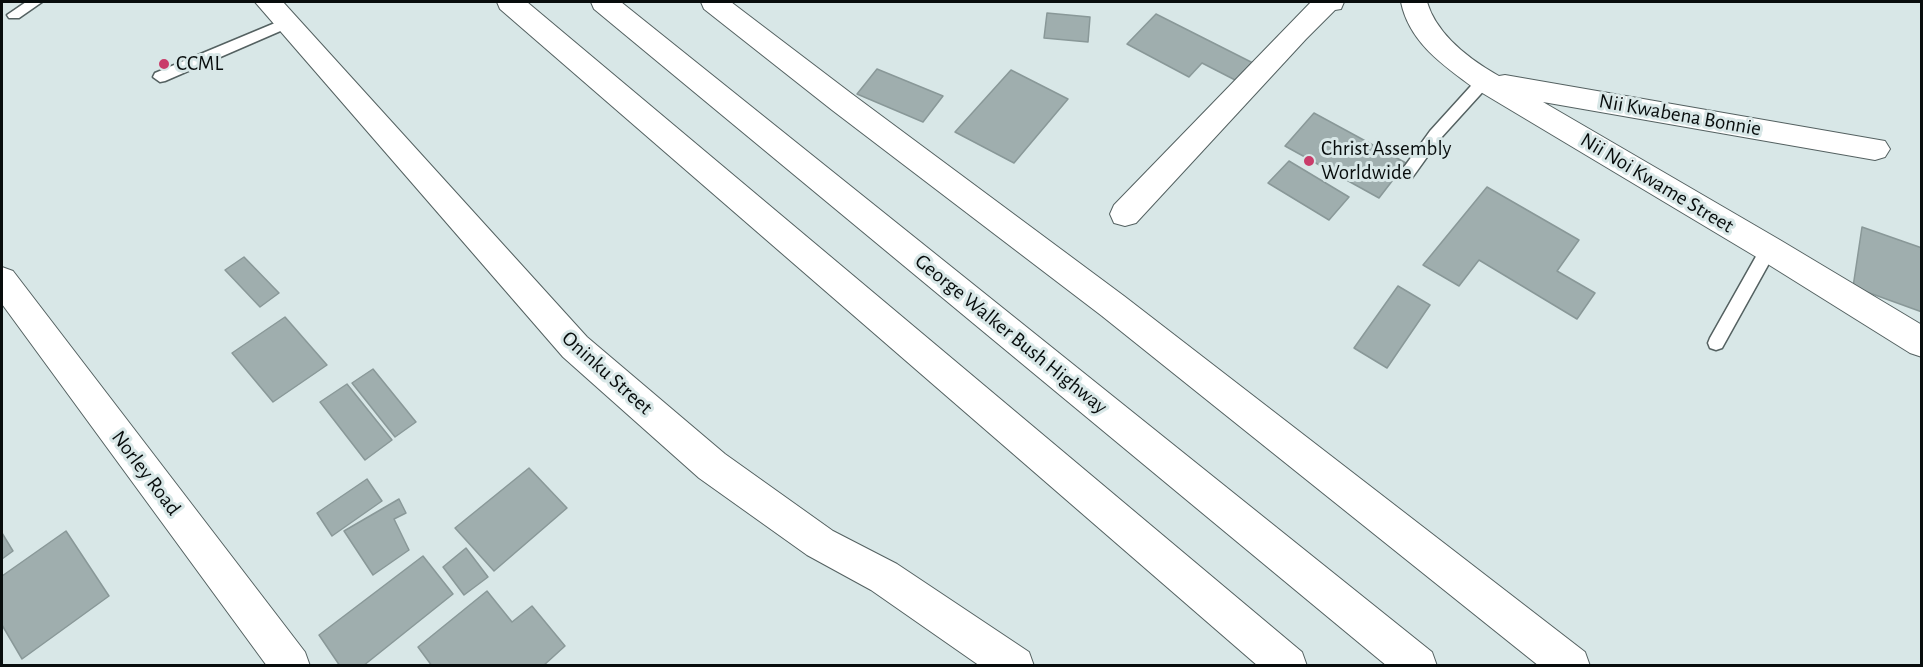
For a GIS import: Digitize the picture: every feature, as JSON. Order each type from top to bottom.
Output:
[{"type":"main road","points":[[510,2],[1288,666]]},
{"type":"main road","name":"George Walker Bush Highway","points":[[604,2],[1418,666]]},
{"type":"main road","points":[[714,2],[842,102],[1113,306],[1571,666]]},
{"type":"main road","points":[[1125,214],[1296,32],[1327,2],[1331,2]]},
{"type":"main road","name":"Nii Noi Kwame Street","points":[[1414,2],[1417,15],[1440,48],[1484,81],[1769,249],[1922,343]]},
{"type":"main road","name":"Oninku Street","points":[[278,12],[575,347],[712,466],[820,543],[884,577],[1015,666]]},
{"type":"main road","name":"Nii Kwabena Bonnie","points":[[1484,81],[1875,149]]},
{"type":"main road","name":"Norley Road","points":[[2,280],[291,666]]},
{"type":"lane","points":[[14,15],[35,2]]},
{"type":"lane","points":[[160,77],[278,12]]},
{"type":"lane","points":[[1407,174],[1436,135],[1484,81]]},
{"type":"lane","points":[[1716,343],[1769,249]]},
{"type":"building","points":[[1047,13],[1090,17],[1088,42],[1044,38]]},
{"type":"building","points":[[1156,14],[1255,64],[1239,82],[1202,63],[1189,77],[1127,44]]},
{"type":"building","points":[[877,69],[943,96],[923,122],[857,94]]},
{"type":"building","points":[[1011,70],[1068,99],[1014,163],[955,132]]},
{"type":"building","points":[[1314,113],[1406,163],[1379,198],[1285,146]]},
{"type":"building","points":[[1289,161],[1349,197],[1329,220],[1268,183]]},
{"type":"building","points":[[1487,187],[1579,240],[1557,271],[1595,293],[1577,319],[1479,260],[1459,286],[1423,265]]},
{"type":"building","points":[[1862,227],[1922,248],[1922,312],[1853,287]]},
{"type":"building","points":[[244,257],[279,293],[260,307],[225,270]]},
{"type":"building","points":[[1398,286],[1430,305],[1387,368],[1354,348]]},
{"type":"building","points":[[285,317],[327,365],[273,402],[232,353]]},
{"type":"building","points":[[373,369],[416,422],[395,437],[352,383]]},
{"type":"building","points":[[347,384],[392,440],[365,460],[320,402]]},
{"type":"building","points":[[529,468],[567,508],[494,571],[455,528]]},
{"type":"building","points":[[367,479],[382,501],[332,536],[317,513]]},
{"type":"building","points":[[399,499],[406,513],[394,519],[409,550],[373,575],[344,531]]},
{"type":"building","points":[[66,531],[109,596],[22,659],[2,625],[2,576]]},
{"type":"building","points":[[2,533],[13,551],[2,559]]},
{"type":"building","points":[[466,548],[488,577],[464,595],[443,567]]},
{"type":"building","points":[[423,556],[453,594],[363,666],[340,666],[319,635]]},
{"type":"building","points":[[487,591],[512,622],[532,606],[565,646],[543,666],[432,666],[418,647]]},
{"type":"place","name":"CCML","points":[[164,64]]},
{"type":"place","name":"Christ Assembly Worldwide","points":[[1309,161]]}]
